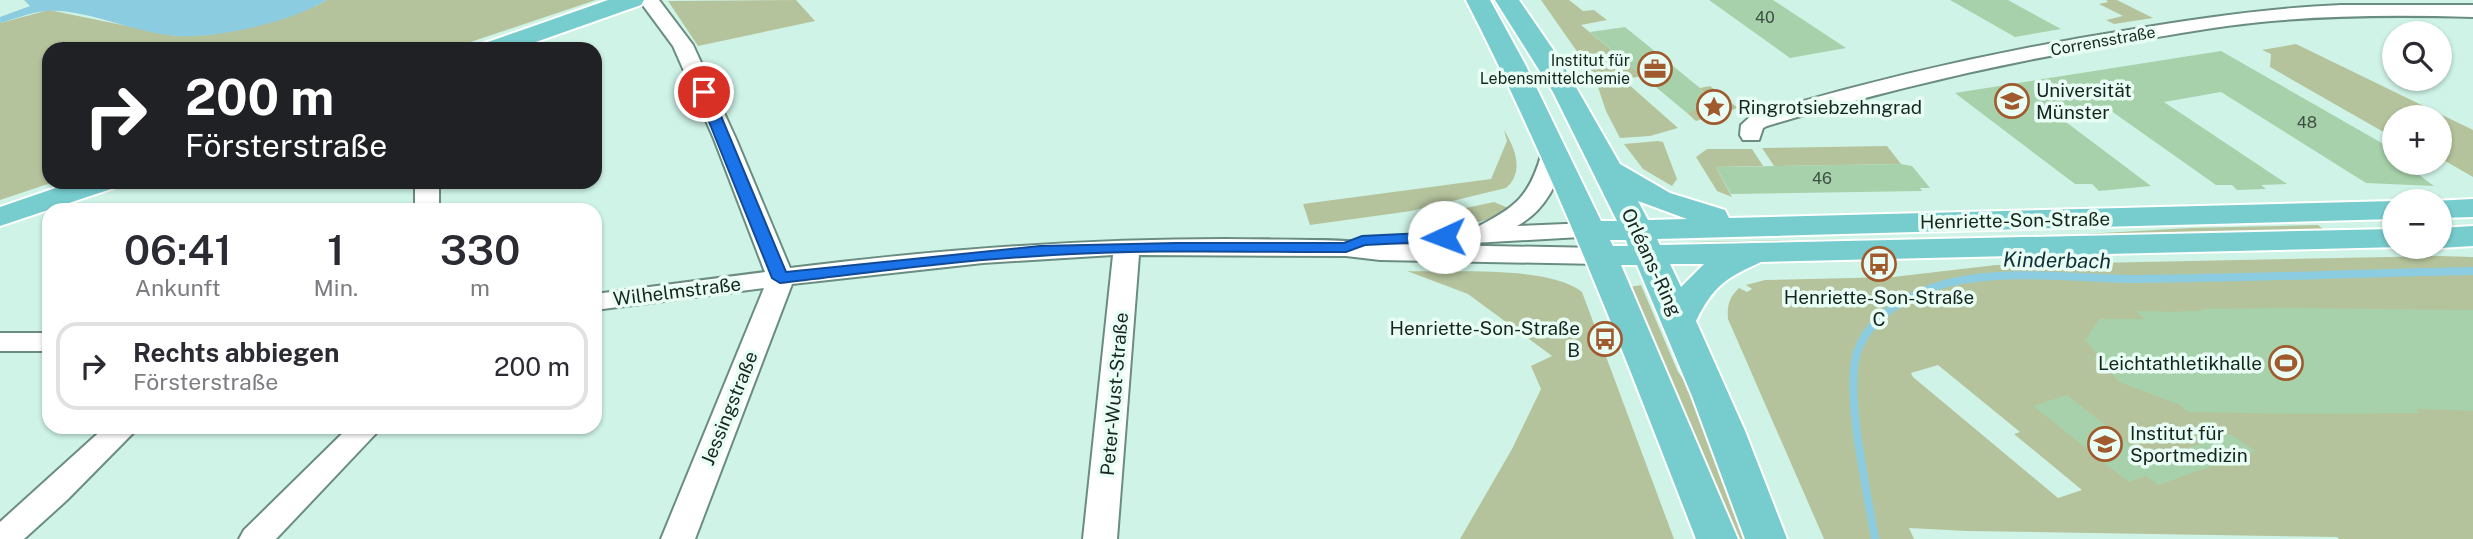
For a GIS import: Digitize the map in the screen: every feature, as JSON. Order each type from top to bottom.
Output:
[{"type":"main road","points":[[511,42],[632,0]]},
{"type":"main road","points":[[1478,0],[1554,152],[1641,349],[1717,539]]},
{"type":"main road","name":"Orléans-Ring","points":[[1507,0],[1557,75],[1608,170],[1679,320],[1714,402],[1766,539]]},
{"type":"main road","points":[[1608,170],[1647,194],[1684,210],[1767,238]]},
{"type":"main road","points":[[0,217],[82,189]]},
{"type":"main road","points":[[2452,209],[2473,208]]},
{"type":"main road","name":"Henriette-Son-Straße","points":[[1642,241],[1767,238],[2382,211]]},
{"type":"main road","points":[[2452,237],[2473,236]]},
{"type":"main road","points":[[1679,320],[1692,293],[1708,275],[1767,238]]},
{"type":"main road","name":"Henriette-Son-Straße","points":[[1767,238],[2382,239]]},
{"type":"main road","name":"Wilhelmstraße","points":[[1594,243],[1642,241]]},
{"type":"street","points":[[649,0],[683,45],[726,139],[780,278]]},
{"type":"street","name":"Corrensstraße","points":[[1751,135],[1752,125],[1759,121],[1833,99],[1922,77],[2103,40],[2268,16],[2386,10],[2473,11]]},
{"type":"street","name":"Wilhelmstraße","points":[[1468,236],[1504,224],[1526,209],[1546,184],[1554,152]]},
{"type":"street","name":"Wilhelmstraße","points":[[1346,248],[1362,241],[1468,236],[1594,243]]},
{"type":"street","name":"Wilhelmstraße","points":[[602,301],[993,254],[1128,248],[1346,248],[1380,252],[1594,243]]},
{"type":"street","name":"Peter-Wust-Straße","points":[[1100,539],[1128,248]]},
{"type":"street","name":"Jessingstraße","points":[[678,539],[780,278]]},
{"type":"street","points":[[0,342],[42,342]]},
{"type":"street","points":[[2,539],[67,483],[117,434]]},
{"type":"street","points":[[256,539],[360,434]]},
{"type":"green space","points":[[327,0],[596,0],[471,42],[42,42],[42,186],[0,200],[0,23],[49,10],[176,36],[208,35],[316,6]]},
{"type":"green space","points":[[796,0],[815,21],[698,46],[668,1]]},
{"type":"green space","points":[[1541,0],[1569,0],[1583,11],[1594,10],[1607,20],[1581,25],[1643,76],[1613,81],[1590,70]]},
{"type":"green space","points":[[2106,0],[2117,0],[2153,18],[2114,24],[2106,20],[2123,16],[2099,4],[2108,2]]},
{"type":"green space","points":[[2296,44],[2382,86],[2382,91],[2393,91],[2422,105],[2382,105],[2382,131],[2270,67],[2271,54],[2262,50]]},
{"type":"green space","points":[[1596,81],[1614,85],[1627,83],[1678,128],[1650,136],[1620,138],[1606,111]]},
{"type":"green space","points":[[1710,86],[1738,108],[1696,121],[1687,113],[1705,104],[1707,97],[1700,88]]},
{"type":"green space","points":[[2452,120],[2473,130],[2473,177],[2452,165]]},
{"type":"green space","points":[[1504,130],[1512,144],[1517,167],[1512,182],[1506,188],[1411,211],[1310,225],[1303,204],[1491,179],[1507,141]]},
{"type":"green space","points":[[1663,142],[1677,179],[1672,186],[1643,169],[1624,144]]},
{"type":"green space","points":[[1887,146],[1901,164],[1774,166],[1762,148]]},
{"type":"green space","points":[[1707,149],[1752,149],[1763,166],[1716,167],[1732,197],[1717,191],[1696,157]]},
{"type":"green space","points":[[1494,202],[1511,209],[1486,220],[1459,224],[1456,217],[1435,221],[1433,215]]},
{"type":"green space","points":[[2318,225],[2330,235],[1693,246],[1691,242],[2067,235]]},
{"type":"green space","points":[[2473,257],[2473,539],[2339,539],[1909,528],[1914,539],[1824,539],[1728,319],[1728,306],[1739,288],[1747,292],[1752,289],[1746,285],[1765,280],[1893,277],[1996,265]],"holes":[[[1938,365],[2020,432],[2014,434],[2082,490],[2058,498],[1911,373]]]},
{"type":"green space","points":[[1407,271],[1523,274],[1566,283],[1582,292],[1674,539],[1460,539],[1512,449],[1541,389],[1531,366],[1552,356],[1468,294]]},
{"type":"green space","points":[[1641,285],[1678,372],[1695,395],[1751,539],[1731,539],[1625,288]]},
{"type":"water","points":[[24,0],[327,0],[294,15],[255,27],[214,34],[178,36],[61,11],[35,13],[0,23],[0,17],[30,6]]},
{"type":"building","points":[[1709,0],[1773,0],[1846,48],[1790,58]]},
{"type":"building","points":[[1950,0],[2008,0],[2061,29],[2015,37]]},
{"type":"building","name":"Institut für Lebensmittelchemie","points":[[1625,27],[1700,88],[1707,98],[1702,107],[1687,113],[1590,32]]},
{"type":"building","points":[[2221,51],[2382,143],[2382,175],[2419,175],[2434,186],[2366,183],[2221,92],[2164,102],[2287,184],[2261,185],[2266,189],[2237,190],[2232,185],[2216,185],[2107,108],[2058,116],[2151,186],[2099,191],[2092,184],[2075,184],[1955,93]]},
{"type":"building","points":[[1912,166],[1930,188],[1920,188],[1922,191],[1731,194],[1716,167]]},
{"type":"building","name":"Leichtathletikhalle","points":[[2292,308],[2473,310],[2473,411],[2416,409],[2420,413],[2305,414],[2189,412],[2178,404],[2119,382],[2106,366],[2093,360],[2098,355],[2085,340],[2100,319],[2144,319],[2137,311]]},
{"type":"building","name":"Institut für Sportmedizin","points":[[2067,395],[2149,460],[2231,434],[2255,451],[2158,485],[2146,476],[2129,482],[2033,406]]},
{"type":"waterway","name":"Kinderbach","points":[[1875,539],[1858,442],[1853,389],[1854,367],[1864,337],[1873,326],[1895,306],[1921,292],[1948,283],[2019,275],[2139,279],[2473,271]]},
{"type":"place","name":"Institut für Lebensmittelchemie","points":[[1655,69]]},
{"type":"place","name":"Universität Münster","points":[[2012,101]]},
{"type":"place","name":"Ringrotsiebzehngrad","points":[[1714,107]]},
{"type":"place","name":"Henriette-Son-Straße C","points":[[1879,264]]},
{"type":"place","name":"Henriette-Son-Straße B","points":[[1605,339]]},
{"type":"place","name":"Leichtathletikhalle","points":[[2286,363]]},
{"type":"place","name":"Institut für Sportmedizin","points":[[2105,444]]},
{"type":"route","points":[[704,92],[726,139],[780,278],[993,254],[1083,248],[1346,248],[1362,241],[1444,237]]}]
